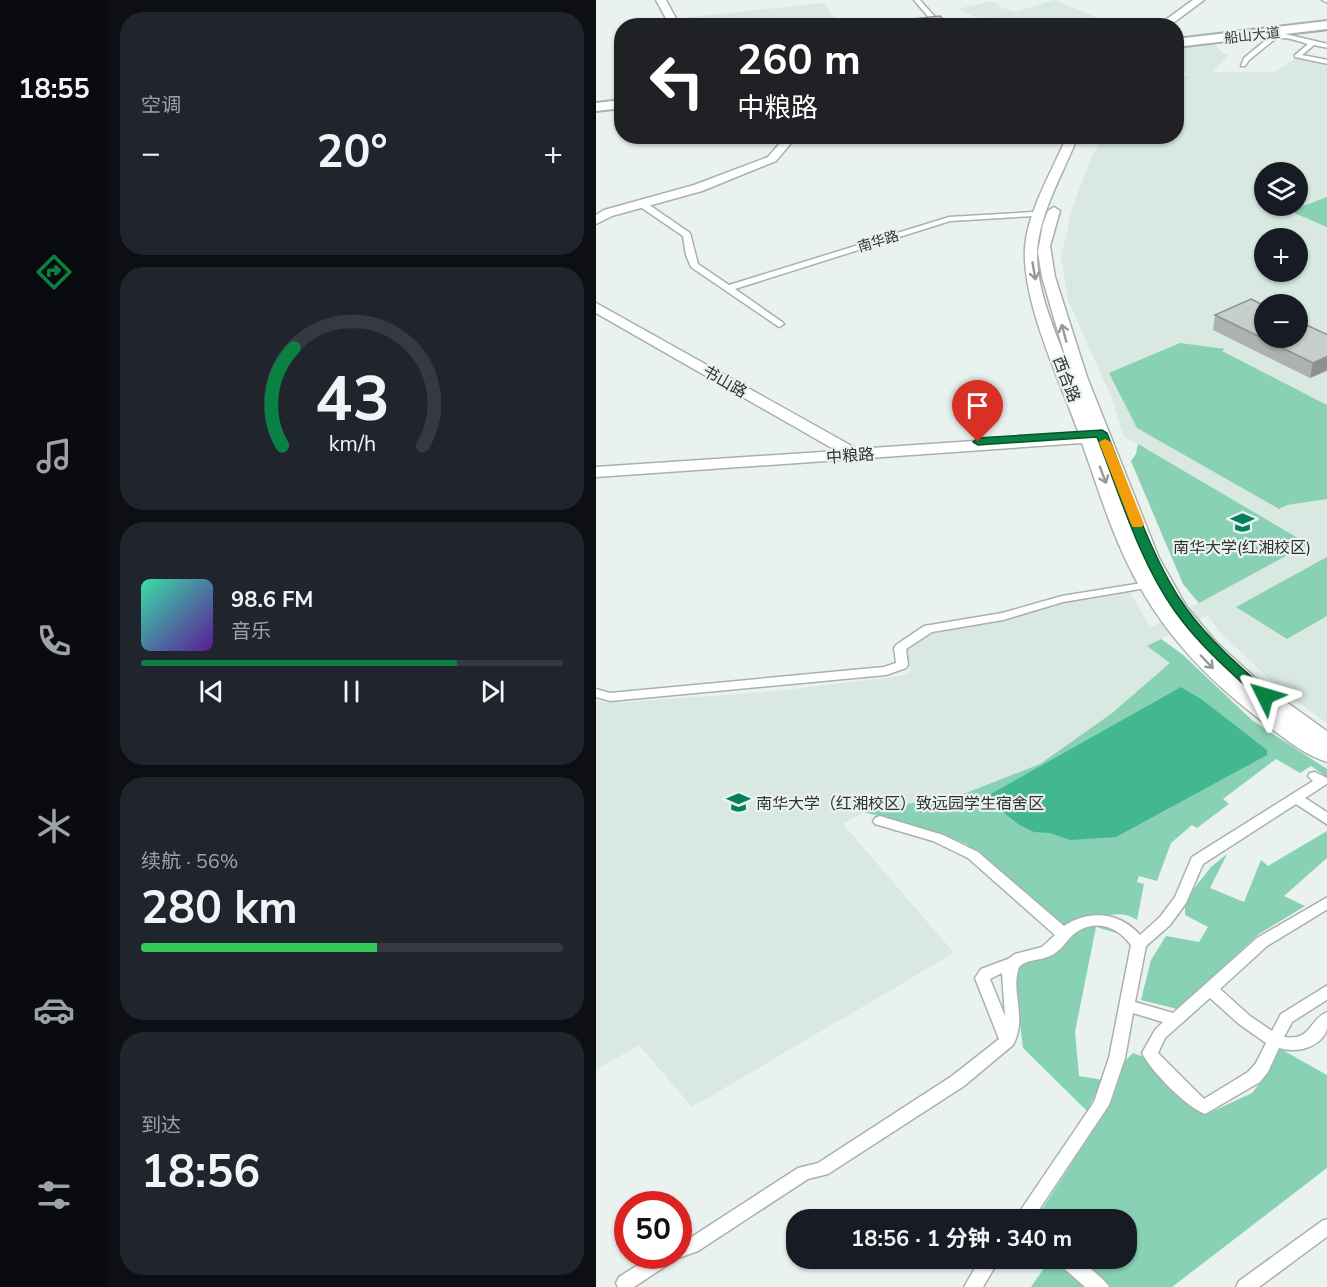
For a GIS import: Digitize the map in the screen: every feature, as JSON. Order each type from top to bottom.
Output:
[{"type":"highway","name":"船山大道","points":[[1184,42],[1275,34],[1328,22]]},
{"type":"highway","name":"船山大道","points":[[1184,37],[1328,22]]},
{"type":"highway","points":[[596,101],[614,99]]},
{"type":"highway","points":[[596,107],[614,105]]},
{"type":"main road","points":[[655,0],[665,18]]},
{"type":"main road","points":[[661,0],[671,18]]},
{"type":"main road","points":[[1166,18],[1193,0]]},
{"type":"main road","points":[[1173,18],[1199,0]]},
{"type":"main road","points":[[596,220],[608,213],[698,188],[772,159],[785,144]]},
{"type":"main road","name":"西合路","points":[[1070,144],[1034,230],[1032,257],[1045,317],[1095,436],[1147,548],[1178,607],[1196,630],[1251,686],[1328,741]]},
{"type":"main road","name":"西合路","points":[[1082,144],[1047,231],[1044,245],[1048,273],[1066,342],[1130,547],[1148,585],[1175,626],[1208,663],[1278,724],[1328,756]]},
{"type":"main road","name":"书山路","points":[[596,307],[851,453]]},
{"type":"main road","points":[[797,454],[812,444],[812,436],[808,428]]},
{"type":"main road","name":"中粮路","points":[[596,470],[1095,436]]},
{"type":"main road","name":"中粮路","points":[[596,470],[797,454],[851,453]]},
{"type":"street","points":[[917,0],[933,18]]},
{"type":"street","points":[[1243,65],[1246,59],[1275,34],[1288,35],[1312,44],[1328,46]]},
{"type":"street","points":[[1312,44],[1297,56],[1328,62]]},
{"type":"street","points":[[642,204],[687,235],[694,265],[779,324]]},
{"type":"street","name":"南华路","points":[[727,288],[949,219],[1033,214]]},
{"type":"street","points":[[596,693],[610,697],[886,671],[902,665],[900,648],[928,629],[1003,616],[1062,599],[1148,585]]},
{"type":"street","points":[[1030,1209],[1101,1105],[1117,1058],[1139,944],[1165,921],[1181,899],[1197,861],[1322,781],[1315,776]]},
{"type":"street","points":[[1296,798],[1328,820]]},
{"type":"street","points":[[880,821],[938,838],[974,855],[1064,934]]},
{"type":"street","points":[[1328,902],[1262,942],[1160,1035],[1150,1053],[1154,1061],[1200,1105],[1205,1107],[1254,1077],[1286,1018],[1328,992]]},
{"type":"street","points":[[1008,1041],[983,978],[986,973],[1013,963],[1024,956],[1045,952],[1074,926],[1094,920],[1108,920],[1133,934],[1139,944]]},
{"type":"street","points":[[692,1246],[804,1173],[822,1169],[958,1081],[1008,1041],[1014,1020],[1009,973],[1013,963]]},
{"type":"street","points":[[1210,990],[1264,1035],[1285,1045],[1299,1044],[1312,1038],[1328,1018]]},
{"type":"street","points":[[1127,1005],[1176,1020]]},
{"type":"street","points":[[1245,1287],[1328,1226]]},
{"type":"street","points":[[625,1283],[646,1269]]},
{"type":"street","points":[[973,1287],[984,1269]]},
{"type":"street","points":[[1077,1269],[1100,1287]]},
{"type":"shaded area","points":[[1054,0],[1098,18],[975,17],[958,9],[991,1],[1015,12]]},
{"type":"shaded area","points":[[823,3],[835,18],[681,18]]},
{"type":"shaded area","name":"南华大学(红湘校区)","points":[[1213,43],[1223,53],[1229,55],[1212,72],[1275,72],[1296,58],[1327,64],[1327,723],[1281,690],[1220,632],[1207,615],[1147,646],[1171,663],[1111,714],[1040,764],[966,793],[864,812],[843,824],[954,953],[692,1107],[639,1045],[596,1070],[596,700],[606,703],[629,702],[776,691],[901,676],[911,672],[906,648],[935,630],[1005,619],[1040,610],[1065,600],[1129,590],[1150,628],[1198,603],[1183,584],[1131,461],[1136,454],[1138,444],[1124,437],[1112,399],[1068,300],[1061,257],[1072,209],[1090,160],[1099,144],[1184,144],[1184,76],[1189,74],[1184,73],[1184,46]]},
{"type":"shaded area","points":[[1327,197],[1327,227],[1302,216],[1308,216],[1308,204]]},
{"type":"shaded area","points":[[1180,343],[1225,349],[1222,351],[1327,405],[1327,499],[1287,505],[1279,509],[1137,428],[1109,373]]},
{"type":"shaded area","points":[[1138,444],[1308,544],[1199,603],[1183,584],[1131,461],[1136,454]]},
{"type":"shaded area","points":[[1327,557],[1327,616],[1287,639],[1236,607]]},
{"type":"shaded area","points":[[1161,639],[1182,654],[1253,721],[1327,769],[1327,777],[1311,766],[1300,773],[1276,759],[1223,799],[1229,804],[1197,828],[1192,825],[1171,843],[1157,881],[1139,876],[1137,882],[1144,884],[1137,920],[1118,914],[1070,925],[1060,924],[1009,878],[966,844],[941,834],[864,812],[966,793],[1040,764],[1111,714],[1170,663],[1147,646]]},
{"type":"shaded area","points":[[1181,687],[1201,699],[1267,750],[1267,755],[1116,837],[1070,840],[1050,833],[1034,832],[1018,824],[1002,811],[989,795]]},
{"type":"shaded area","points":[[1327,831],[1327,858],[1284,896],[1305,906],[1259,934],[1177,1009],[1141,1000],[1151,960],[1166,936],[1199,942],[1208,927],[1185,915],[1185,900],[1211,867],[1227,854],[1210,888],[1244,902],[1261,860],[1268,866]]},
{"type":"shaded area","points":[[1098,922],[1127,936],[1096,927],[1075,1032],[1079,1076],[1103,1080],[1087,1111],[1023,1048],[1014,972],[1017,963],[1084,926]]},
{"type":"shaded area","points":[[1279,1048],[1327,1075],[1327,1168],[1172,1287],[1109,1287],[1085,1269],[1137,1269],[1137,1209],[1042,1209],[1112,1101],[1125,1061],[1133,1053],[1149,1059],[1196,1109],[1209,1113],[1252,1093],[1267,1074]]},
{"type":"shaded area","points":[[1043,1269],[1065,1269],[1084,1287],[1031,1287]]},
{"type":"building","points":[[1251,299],[1254,300],[1254,334],[1215,315]]},
{"type":"building","points":[[1308,326],[1328,335],[1328,356],[1313,363],[1282,348],[1308,348]]},
{"type":"slow traffic","points":[[1105,442],[1137,524]]},
{"type":"place","name":"南华大学(红湘校区)","points":[[1242,522]]},
{"type":"place","name":"南华大学（红湘校区）致远园学生宿舍区","points":[[738,803]]},
{"type":"route","points":[[978,442],[1102,433],[1147,548],[1178,607],[1223,659],[1265,696]]}]
